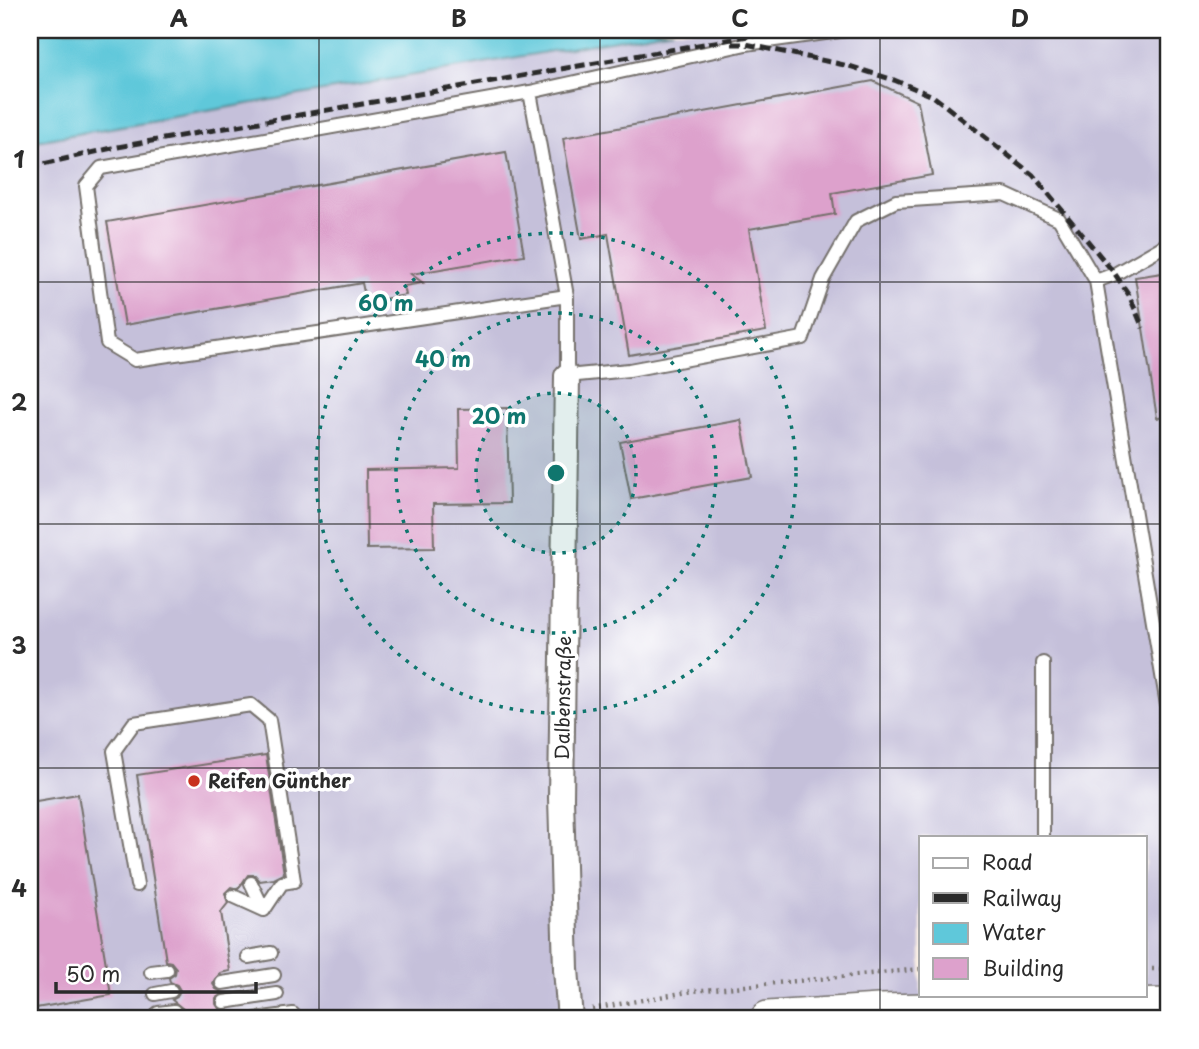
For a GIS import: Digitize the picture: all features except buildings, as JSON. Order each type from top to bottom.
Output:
[{"type":"main road","points":[[768,1019],[1043,1002],[1169,1006]]},
{"type":"street","name":"Dalbenstraße","points":[[567,376],[561,798],[570,1016]]},
{"type":"lane","points":[[567,296],[135,360],[107,342],[86,186],[101,168],[530,92],[746,44],[847,30]]},
{"type":"lane","points":[[530,92],[567,296],[567,376],[629,370],[803,338],[823,279],[856,221],[896,201],[1004,194],[1059,219],[1096,281],[1169,717]]},
{"type":"lane","points":[[1096,281],[1115,274],[1169,243]]},
{"type":"lane","points":[[1043,663],[1043,836]]},
{"type":"lane","points":[[137,885],[114,751],[134,723],[251,705],[269,720],[294,881],[282,883],[264,910]]},
{"type":"lane","points":[[264,910],[272,880]]},
{"type":"lane","points":[[251,883],[264,910]]},
{"type":"lane","points":[[233,896],[264,910]]},
{"type":"lane","points":[[248,957],[271,953]]},
{"type":"lane","points":[[151,972],[167,970]]},
{"type":"lane","points":[[222,983],[274,975]]},
{"type":"lane","points":[[155,994],[171,991]]},
{"type":"lane","points":[[225,1002],[277,994]]},
{"type":"lane","points":[[158,1013],[174,1010]]},
{"type":"lane","points":[[256,1019],[292,1014]]},
{"type":"path","points":[[529,1019],[570,1016],[693,991],[919,969]]},
{"type":"path","points":[[1146,969],[1169,970]]},
{"type":"shaded area","points":[[673,30],[1169,30],[1169,1019],[30,1019],[30,142]]},
{"type":"water","points":[[30,30],[673,30],[30,142]]},
{"type":"railway","points":[[30,167],[112,148],[783,30]]},
{"type":"railway","points":[[732,44],[746,44],[849,66],[933,96],[1033,175],[1115,274],[1129,295],[1143,328]]},
{"type":"place","name":"Reifen Günther","points":[[194,781]]}]
